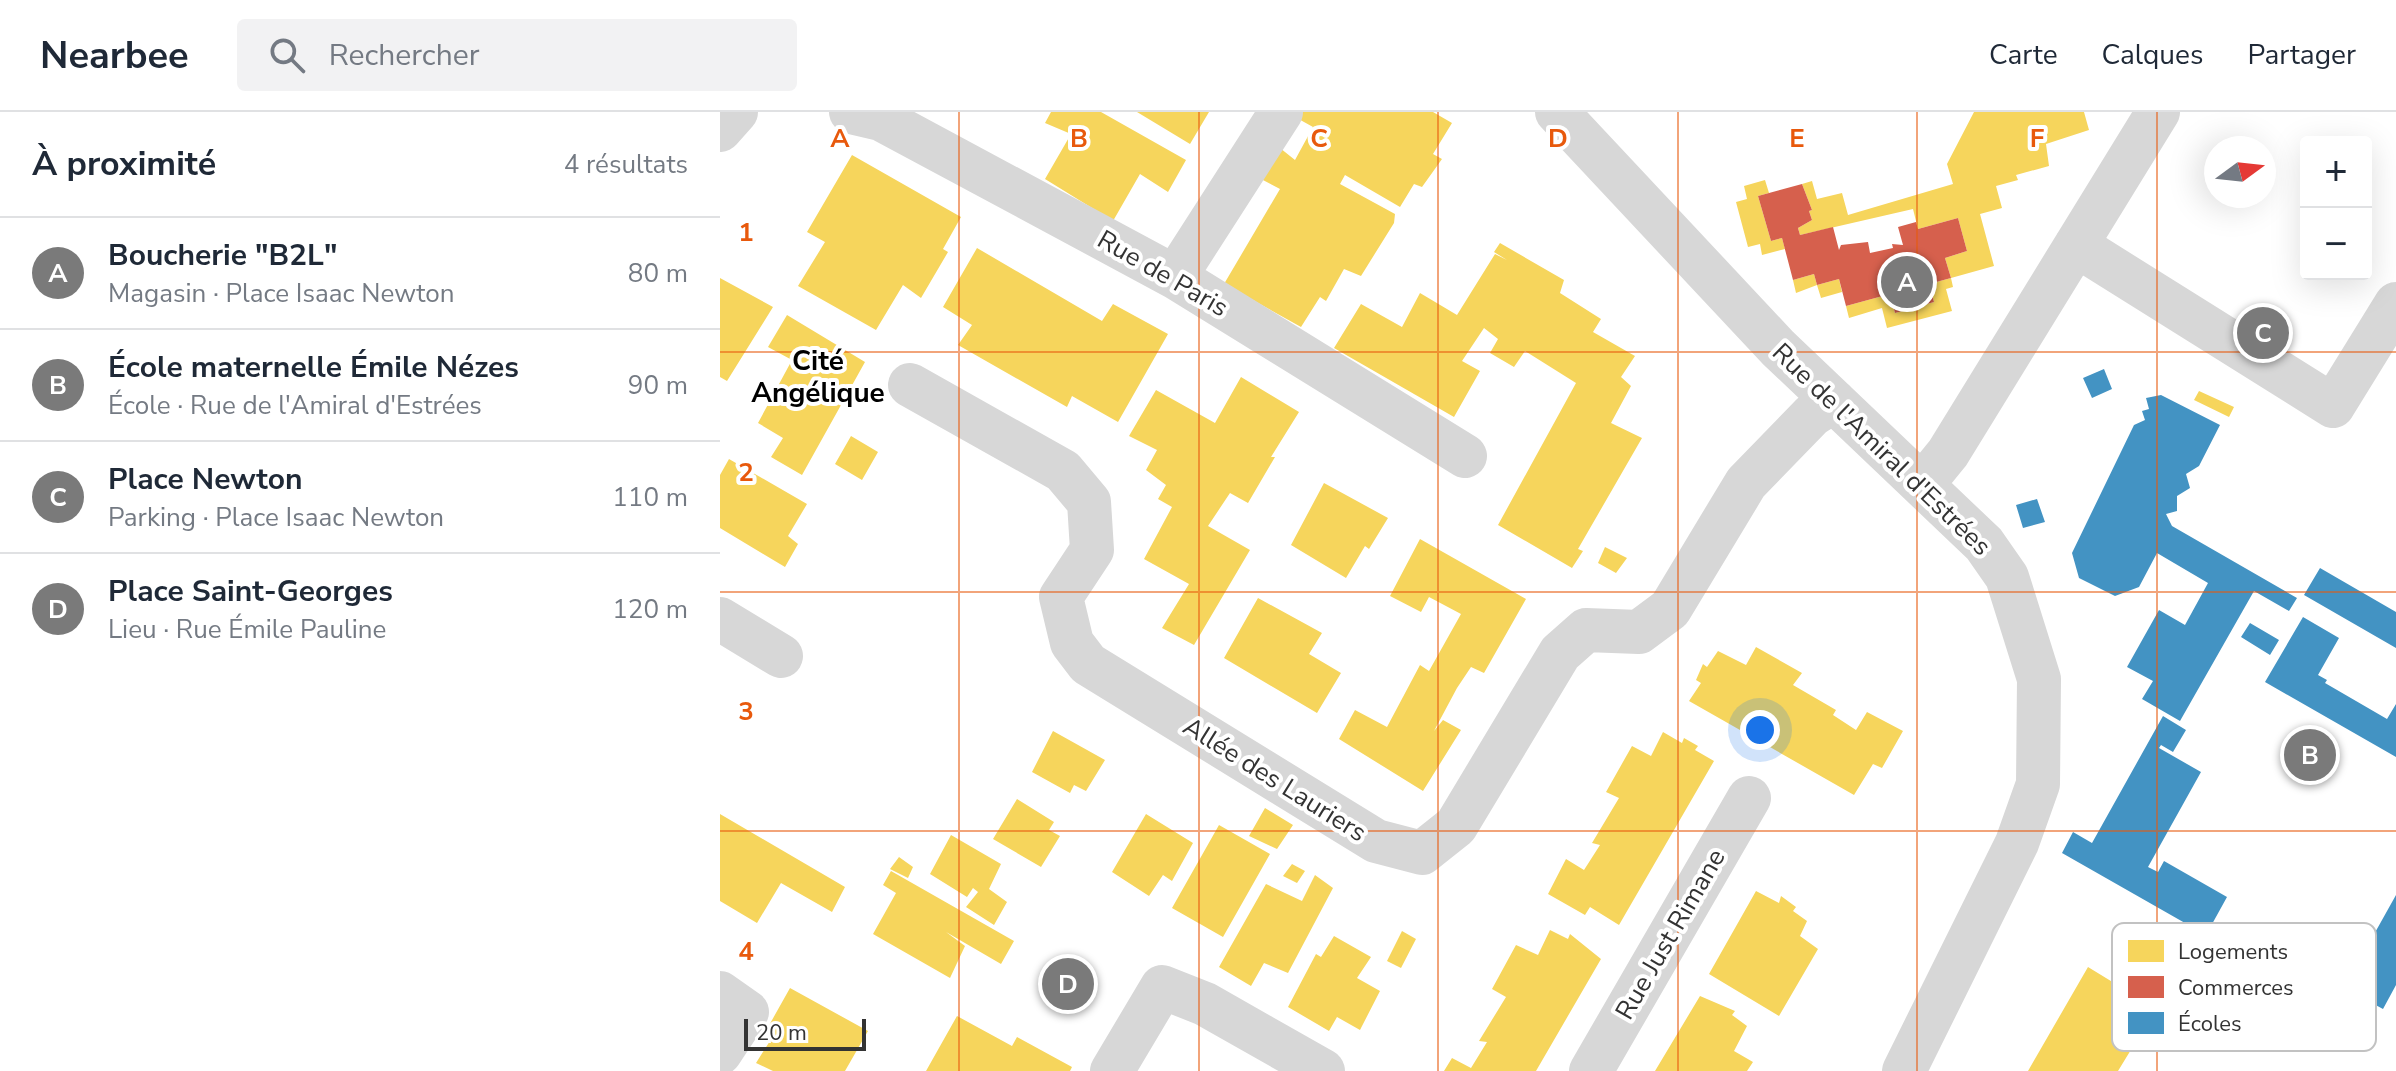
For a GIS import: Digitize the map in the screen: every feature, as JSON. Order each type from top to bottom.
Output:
[{"type":"street","points":[[720,130],[736,112]]},
{"type":"street","name":"Rue de Paris","points":[[851,112],[881,119],[1175,277],[1465,456]]},
{"type":"street","points":[[1175,277],[1281,112]]},
{"type":"street","points":[[1922,485],[1948,453],[2158,112]]},
{"type":"street","name":"Rue de l'Amiral d'Estrées","points":[[1583,122],[1778,348],[1984,544],[2007,577],[2039,679],[2038,784],[2017,843],[1904,1071]]},
{"type":"street","points":[[2076,245],[2333,406],[2396,304]]},
{"type":"street","name":"Allée des Lauriers","points":[[910,385],[1063,471],[1089,502],[1092,550],[1061,597],[1072,643],[1088,664],[1376,841],[1422,853],[1456,826],[1560,653],[1586,630],[1639,632],[1670,609],[1746,483],[1812,415],[1834,401]]},
{"type":"street","points":[[720,619],[781,656]]},
{"type":"street","name":"Rue Just Rimane","points":[[1591,1071],[1749,798]]},
{"type":"street","points":[[1112,1071],[1162,987],[1205,1004],[1323,1071]]},
{"type":"street","points":[[720,1053],[734,1002]]},
{"type":"building: Logements","points":[[1051,112],[1101,112],[1186,160],[1168,192],[1140,174],[1113,221],[1045,179],[1071,134],[1045,123]]},
{"type":"building: Logements","points":[[1137,112],[1209,112],[1190,144]]},
{"type":"building: Logements","points":[[1298,112],[1433,112],[1452,123],[1433,154],[1442,159],[1422,187],[1414,184],[1400,207],[1345,175],[1340,184],[1395,214],[1394,223],[1361,276],[1344,269],[1326,301],[1320,297],[1301,327],[1224,284],[1280,189],[1261,179],[1280,148],[1295,160],[1313,127],[1295,117]]},
{"type":"building: Logements","points":[[1974,112],[2084,112],[2089,130],[2046,144],[2049,166],[2016,175],[2018,180],[1996,186],[2002,208],[1980,214],[1994,266],[1951,278],[1945,258],[1967,251],[1958,218],[1918,229],[1913,209],[1800,235],[1798,228],[1812,220],[1809,211],[1812,210],[1802,184],[1812,181],[1817,199],[1842,193],[1848,215],[1953,184],[1947,164]]},
{"type":"building: Logements","points":[[852,155],[961,217],[943,249],[948,252],[921,298],[903,285],[876,330],[798,286],[825,242],[807,232]]},
{"type":"building: Logements","points":[[1765,180],[1769,193],[1758,196],[1771,241],[1782,238],[1785,249],[1762,255],[1760,244],[1748,247],[1736,202],[1747,199],[1744,186]]},
{"type":"building: Logements","points":[[1500,243],[1564,280],[1560,293],[1601,319],[1593,332],[1635,356],[1621,377],[1631,386],[1611,423],[1642,438],[1578,549],[1583,551],[1572,568],[1498,525],[1576,383],[1525,351],[1514,367],[1490,353],[1498,339],[1484,328],[1462,361],[1480,371],[1454,417],[1334,348],[1361,304],[1402,327],[1420,293],[1457,315],[1495,254],[1507,260],[1494,252]]},
{"type":"building: Logements","points":[[977,248],[1102,321],[1113,304],[1168,334],[1118,422],[1072,396],[1067,407],[958,345],[972,325],[943,307]]},
{"type":"building: Logements","points":[[1814,274],[1817,285],[1796,293],[1793,280]]},
{"type":"building: Logements","points":[[720,278],[773,307],[727,381],[720,377]]},
{"type":"building: Logements","points":[[1951,278],[1953,287],[1946,289],[1952,311],[1887,328],[1882,308],[1849,318],[1846,306],[1890,294],[1895,313],[1934,302],[1929,284]]},
{"type":"building: Logements","points":[[1839,279],[1842,292],[1821,298],[1817,285]]},
{"type":"building: Logements","points":[[787,315],[865,362],[802,475],[771,457],[783,438],[758,423],[792,360],[768,347]]},
{"type":"building: Logements","points":[[1241,377],[1299,412],[1271,457],[1275,457],[1248,503],[1230,493],[1208,526],[1250,550],[1194,645],[1162,628],[1189,584],[1144,559],[1172,507],[1158,499],[1166,485],[1146,470],[1157,450],[1129,436],[1156,390],[1215,423]]},
{"type":"building: Logements","points":[[2199,391],[2234,407],[2229,417],[2194,400]]},
{"type":"building: Logements","points":[[851,436],[878,452],[862,480],[835,464]]},
{"type":"building: Logements","points":[[729,459],[807,504],[788,536],[798,544],[785,567],[720,528],[720,475]]},
{"type":"building: Logements","points":[[1324,483],[1388,518],[1369,549],[1365,546],[1346,578],[1291,545]]},
{"type":"building: Logements","points":[[1420,539],[1526,599],[1484,673],[1471,667],[1457,688],[1434,731],[1443,720],[1461,730],[1423,791],[1339,739],[1355,710],[1387,727],[1420,665],[1429,671],[1461,614],[1429,597],[1421,612],[1390,596]]},
{"type":"building: Logements","points":[[1605,547],[1627,558],[1616,573],[1598,563]]},
{"type":"building: Logements","points":[[1258,598],[1322,633],[1309,654],[1341,673],[1317,713],[1224,658]]},
{"type":"building: Logements","points":[[1756,647],[1802,673],[1793,685],[1836,710],[1833,715],[1856,730],[1867,712],[1903,731],[1882,768],[1873,764],[1854,795],[1689,701],[1701,683],[1696,680],[1703,664],[1707,667],[1718,651],[1746,665]]},
{"type":"building: Logements","points":[[1053,731],[1105,760],[1086,791],[1074,785],[1070,793],[1032,772]]},
{"type":"building: Logements","points":[[1663,732],[1682,743],[1684,738],[1698,746],[1695,750],[1714,761],[1619,925],[1590,907],[1585,915],[1548,894],[1566,859],[1584,870],[1600,845],[1592,843],[1619,798],[1606,792],[1632,746],[1651,756]]},
{"type":"building: Logements","points":[[1017,799],[1054,822],[1049,830],[1060,836],[1041,867],[993,839]]},
{"type":"building: Logements","points":[[1265,808],[1293,825],[1277,849],[1249,836]]},
{"type":"building: Logements","points":[[720,814],[845,887],[832,912],[781,883],[757,923],[720,901]]},
{"type":"building: Logements","points":[[1146,814],[1193,843],[1172,881],[1163,875],[1149,896],[1112,872]]},
{"type":"building: Logements","points":[[1219,825],[1270,854],[1223,937],[1172,908]]},
{"type":"building: Logements","points":[[951,835],[1001,864],[989,889],[1007,902],[994,925],[966,907],[978,892],[973,888],[967,897],[930,874]]},
{"type":"building: Logements","points":[[899,857],[913,867],[908,878],[890,869]]},
{"type":"building: Logements","points":[[1292,864],[1305,871],[1297,883],[1283,876]]},
{"type":"building: Logements","points":[[891,871],[1014,941],[1001,964],[946,932],[965,946],[950,978],[873,934],[896,893],[883,885]]},
{"type":"building: Logements","points":[[1315,875],[1333,888],[1288,973],[1264,963],[1251,986],[1219,967],[1266,884],[1302,901]]},
{"type":"building: Logements","points":[[1756,891],[1779,903],[1781,896],[1796,907],[1793,911],[1807,921],[1800,936],[1818,949],[1779,1016],[1709,974]]},
{"type":"building: Logements","points":[[1550,930],[1568,939],[1570,934],[1601,959],[1536,1071],[1444,1071],[1452,1058],[1471,1068],[1487,1042],[1479,1041],[1506,997],[1492,989],[1516,945],[1538,955]]},
{"type":"building: Logements","points":[[1402,931],[1416,939],[1401,968],[1387,961]]},
{"type":"building: Logements","points":[[1334,936],[1371,957],[1357,978],[1380,991],[1360,1030],[1337,1017],[1329,1031],[1288,1007],[1316,954],[1321,957]]},
{"type":"building: Logements","points":[[2088,967],[2112,982],[2112,1051],[2130,1051],[2118,1071],[2028,1071]]},
{"type":"building: Logements","points":[[790,988],[868,1031],[845,1071],[773,1071],[756,1063],[775,1033],[767,1029]]},
{"type":"building: Logements","points":[[1700,996],[1735,1011],[1732,1015],[1747,1026],[1734,1051],[1753,1062],[1747,1071],[1655,1071]]},
{"type":"building: Logements","points":[[957,1016],[1012,1046],[1017,1037],[1072,1067],[1070,1071],[926,1071]]},
{"type":"building: Commerces","points":[[1802,184],[1812,210],[1809,211],[1812,220],[1798,228],[1800,235],[1833,227],[1839,250],[1841,245],[1868,242],[1870,253],[1893,248],[1892,244],[1903,245],[1898,227],[1916,222],[1918,229],[1958,218],[1967,251],[1945,258],[1951,278],[1929,284],[1934,302],[1895,313],[1890,294],[1846,306],[1839,279],[1817,285],[1814,274],[1793,280],[1782,238],[1771,241],[1758,196]]},
{"type":"building: Écoles","points":[[2104,369],[2112,389],[2092,398],[2083,378]]},
{"type":"building: Écoles","points":[[2161,395],[2220,425],[2199,466],[2186,474],[2190,488],[2177,496],[2177,511],[2166,514],[2172,526],[2297,598],[2289,611],[2254,591],[2180,721],[2142,699],[2153,681],[2127,667],[2159,610],[2185,625],[2208,583],[2157,553],[2139,587],[2115,596],[2079,578],[2072,553],[2134,425],[2145,420],[2142,411],[2149,409],[2146,398]]},
{"type":"building: Écoles","points":[[2037,499],[2045,522],[2023,528],[2016,505]]},
{"type":"building: Écoles","points":[[2320,568],[2396,612],[2396,648],[2304,595]]},
{"type":"building: Écoles","points":[[2303,617],[2339,638],[2318,675],[2327,680],[2325,683],[2387,719],[2396,704],[2396,757],[2265,682]]},
{"type":"building: Écoles","points":[[2250,623],[2279,640],[2270,655],[2241,637]]},
{"type":"building: Écoles","points":[[2163,716],[2186,730],[2173,752],[2161,745],[2159,748],[2201,772],[2148,867],[2158,872],[2164,861],[2227,897],[2213,923],[2185,923],[2062,853],[2073,832],[2092,843]]},
{"type":"building: Écoles","points":[[2396,895],[2396,985],[2383,1009],[2376,1005],[2376,931]]},
{"type":"place","name":"Boucherie \"B2L\"","points":[[1907,282]]},
{"type":"place","name":"Place Newton","points":[[2263,333]]},
{"type":"place","name":"École maternelle Émile Nézes","points":[[2310,755]]},
{"type":"place","name":"Place Saint-Georges","points":[[1068,984]]},
{"type":"district","name":"Cité Angélique","points":[[818,376]]}]
